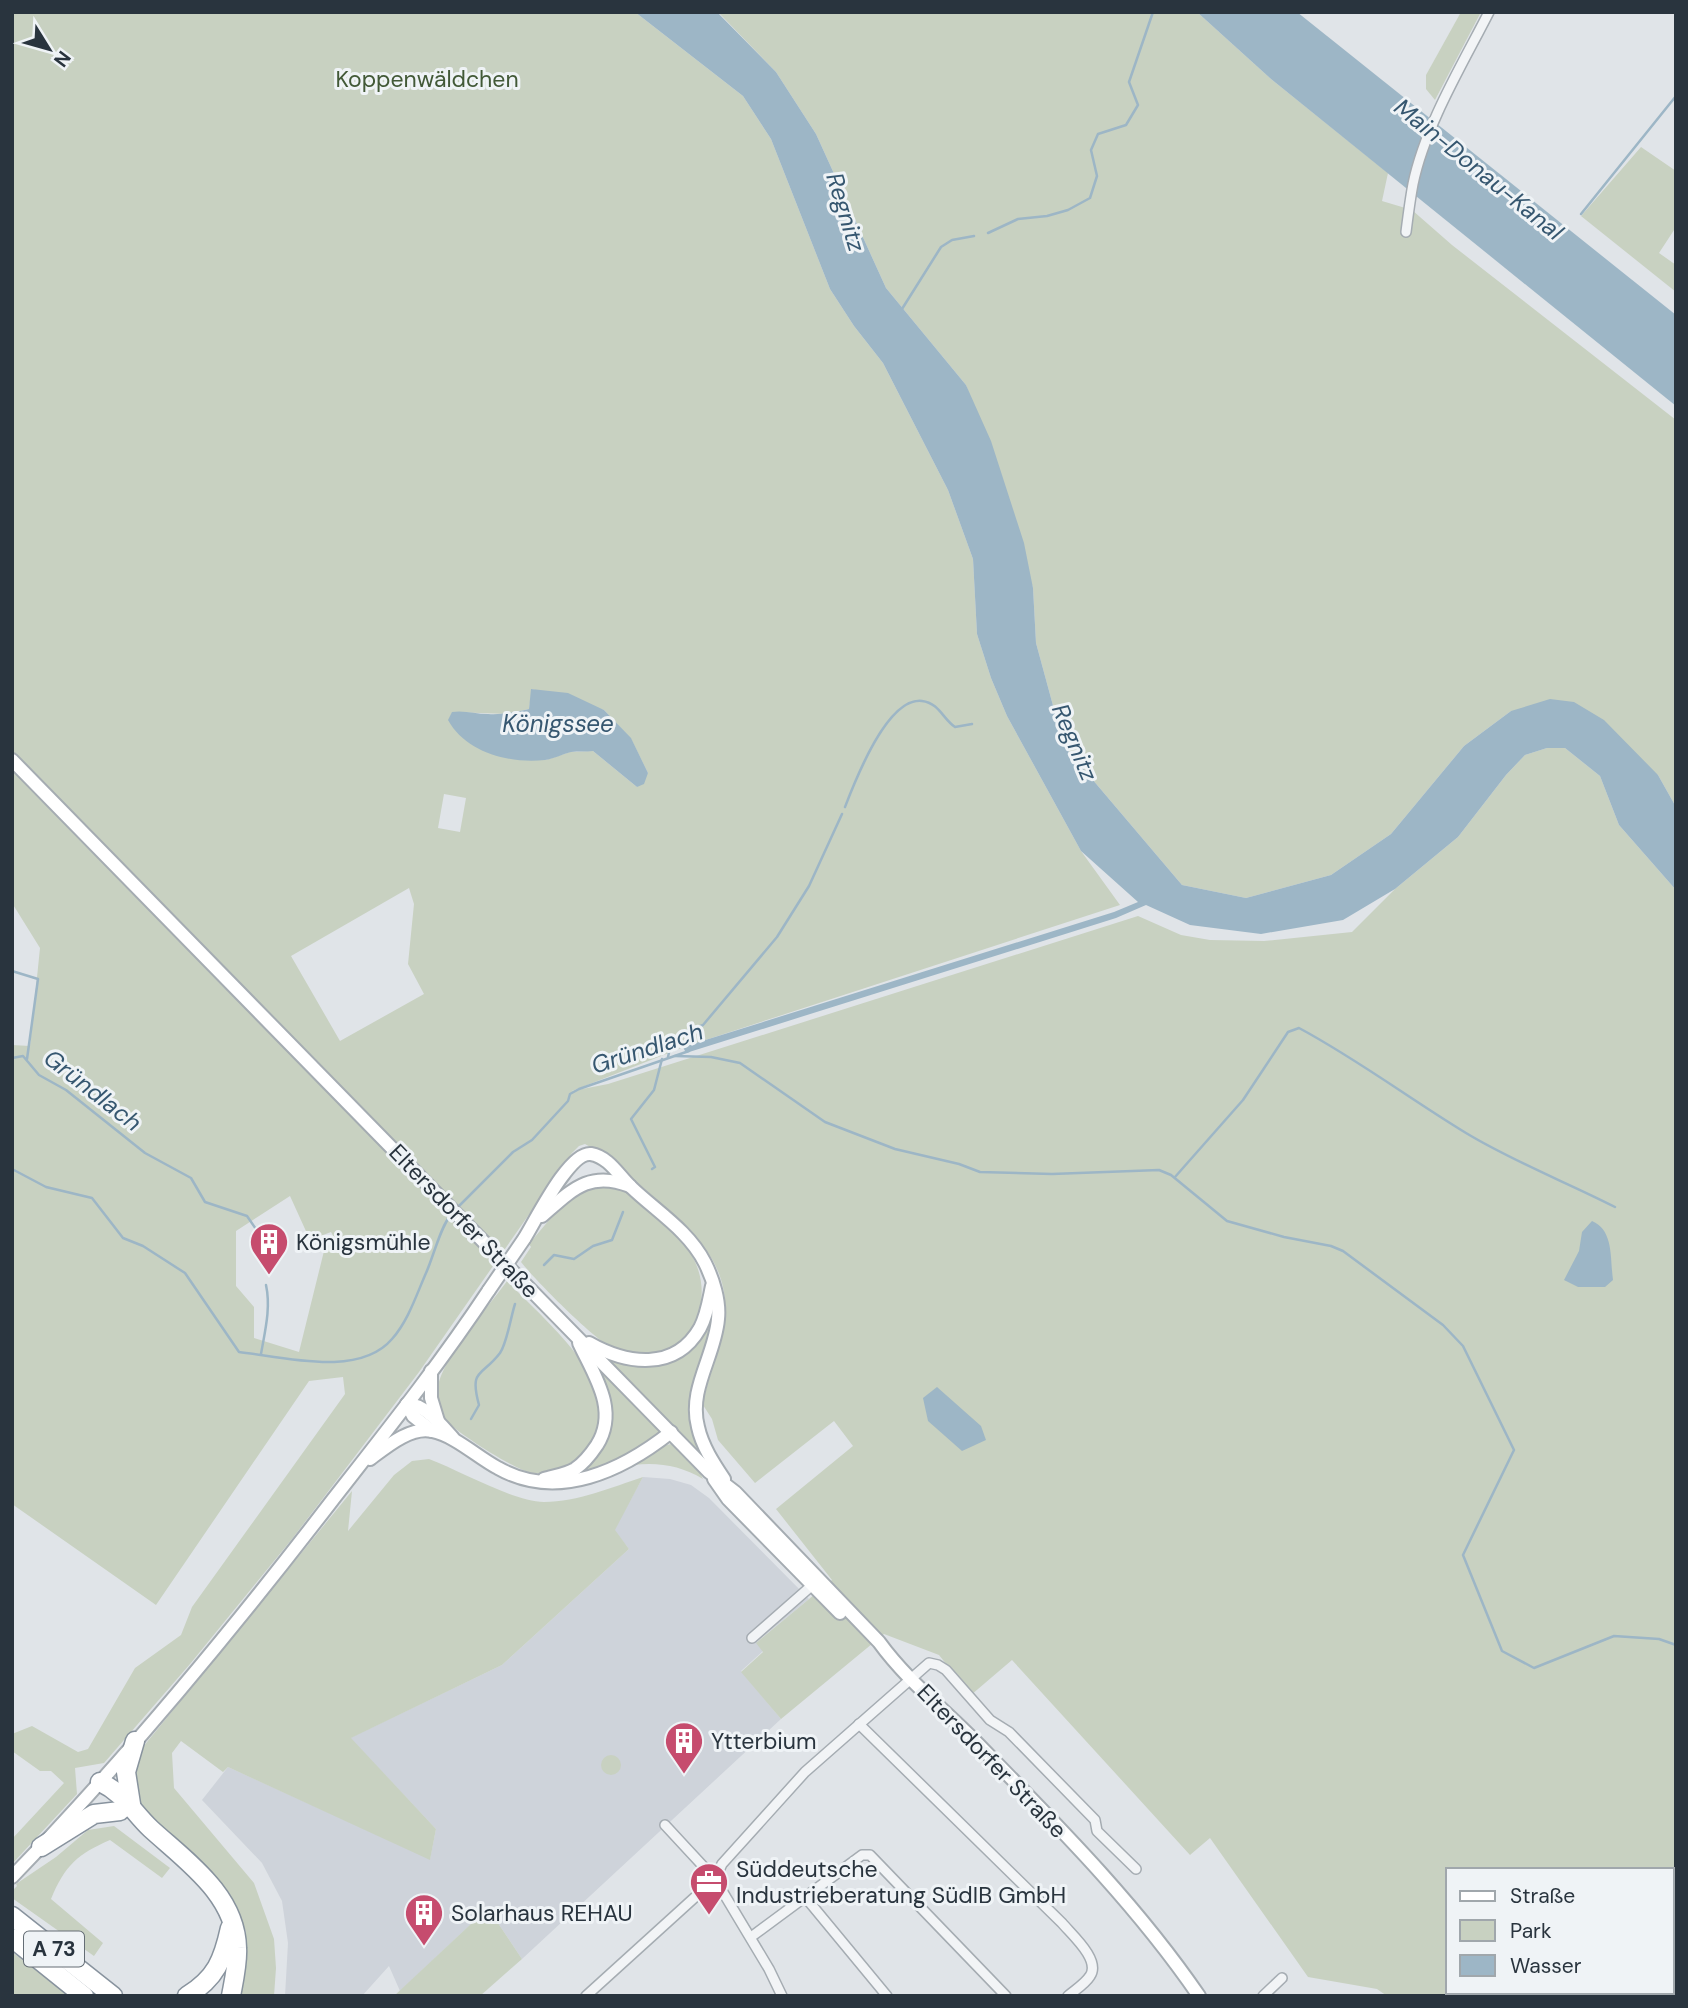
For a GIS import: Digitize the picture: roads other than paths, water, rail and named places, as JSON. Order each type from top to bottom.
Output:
[{"type":"highway","points":[[125,1807],[126,1772],[135,1741]]},
{"type":"highway","points":[[98,1784],[106,1799],[125,1807],[215,1888],[232,1921],[238,1946],[231,1996]]},
{"type":"highway","points":[[41,1847],[94,1814],[125,1807]]},
{"type":"highway","name":"A 73","points":[[12,1916],[90,1989]]},
{"type":"highway","points":[[187,1996],[201,1987],[214,1973],[224,1953],[232,1921]]},
{"type":"highway","name":"A 73","points":[[12,1938],[65,1980],[113,1996]]},
{"type":"highway","points":[[65,1980],[78,1996]]},
{"type":"highway","points":[[90,1989],[129,1996]]},
{"type":"main road","name":"Eltersdorfer Straße","points":[[12,760],[671,1432],[709,1472],[728,1499],[815,1582]]},
{"type":"main road","points":[[12,1877],[135,1741],[244,1612],[351,1477],[489,1290],[571,1164],[583,1154],[599,1157],[610,1165],[662,1213],[705,1262],[718,1302],[718,1322],[698,1390],[696,1412],[698,1429],[728,1486]]},
{"type":"main road","points":[[534,1223],[562,1198],[591,1181],[605,1179],[630,1186]]},
{"type":"main road","points":[[574,1334],[616,1357],[635,1361],[663,1358],[678,1351],[700,1328],[713,1285]]},
{"type":"main road","points":[[537,1481],[574,1470],[590,1455],[600,1440],[605,1423],[606,1404],[574,1334]]},
{"type":"main road","points":[[431,1370],[435,1427]]},
{"type":"main road","points":[[407,1404],[418,1406],[435,1427],[500,1470],[517,1478],[537,1481],[578,1481],[609,1471],[638,1457],[671,1432]]},
{"type":"main road","points":[[351,1477],[397,1440],[435,1427]]},
{"type":"main road","name":"Eltersdorfer Straße","points":[[709,1472],[728,1486],[875,1646],[891,1657],[971,1737],[1121,1895],[1171,1956],[1199,1996]]},
{"type":"street","points":[[1406,232],[1413,182],[1445,99],[1489,12]]},
{"type":"street","points":[[752,1637],[815,1582]]},
{"type":"street","points":[[586,1996],[715,1879],[722,1864],[805,1772],[929,1663],[946,1670],[990,1720],[1009,1732],[1084,1808],[1095,1820],[1097,1831],[1136,1869]]},
{"type":"street","points":[[859,1724],[1062,1923],[1091,1959],[1094,1967],[1090,1976],[1068,1996]]},
{"type":"street","points":[[665,1825],[715,1879],[751,1937],[782,1996]]},
{"type":"street","points":[[751,1937],[862,1855],[870,1855],[1006,1996]]},
{"type":"street","points":[[806,1898],[887,1996]]},
{"type":"street","points":[[1264,1996],[1282,1978]]},
{"type":"water","name":"Regnitz","points":[[635,12],[717,12],[776,72],[816,134],[886,288],[966,385],[991,441],[1024,543],[1033,588],[1036,643],[1064,746],[1182,885],[1246,898],[1331,875],[1391,834],[1464,746],[1511,711],[1550,699],[1574,702],[1604,720],[1658,775],[1676,807],[1676,890],[1619,825],[1600,776],[1565,748],[1547,748],[1525,755],[1458,837],[1395,889],[1343,920],[1261,934],[1190,925],[1146,905],[1116,918],[686,1053],[683,1047],[1114,912],[1138,902],[1081,851],[1007,716],[977,634],[973,559],[948,490],[883,363],[830,289],[771,139],[743,96]]},
{"type":"water","name":"Main-Donau-Kanal","points":[[1197,12],[1297,12],[1676,315],[1676,406],[1271,79]]},
{"type":"water","name":"Königssee","points":[[531,689],[568,693],[604,710],[631,738],[648,773],[644,784],[637,787],[593,751],[571,752],[532,761],[491,754],[466,741],[448,720],[452,712],[498,714],[529,709]]},
{"type":"water","points":[[1592,1221],[1599,1225],[1608,1238],[1613,1280],[1605,1287],[1578,1287],[1564,1280],[1579,1251],[1582,1232]]},
{"type":"water","points":[[937,1387],[981,1426],[986,1440],[962,1451],[928,1421],[923,1398]]},
{"type":"waterway","points":[[988,233],[1018,219],[1047,216],[1068,210],[1090,198],[1097,176],[1091,150],[1098,134],[1126,125],[1138,105],[1129,82],[1153,12]]},
{"type":"waterway","points":[[1581,214],[1676,96]]},
{"type":"waterway","points":[[902,309],[941,247],[952,240],[974,236]]},
{"type":"waterway","points":[[845,807],[874,743],[897,712],[909,703],[928,702],[955,727],[972,724]]},
{"type":"waterway","points":[[668,1057],[672,1040],[703,1025],[777,937],[809,886],[842,814]]},
{"type":"waterway","points":[[12,971],[38,979],[27,1059]]},
{"type":"waterway","points":[[1175,1177],[1243,1100],[1288,1032],[1299,1028],[1484,1143],[1615,1207]]},
{"type":"waterway","name":"Gründlach","points":[[458,1207],[513,1152],[532,1140],[568,1101],[570,1094],[689,1051]]},
{"type":"waterway","name":"Gründlach","points":[[12,1058],[23,1056],[39,1075],[66,1090],[145,1153],[191,1178],[205,1202],[247,1216],[260,1235],[262,1262]]},
{"type":"waterway","points":[[675,1056],[711,1057],[740,1063],[825,1122],[895,1149],[959,1164],[980,1172],[1052,1174],[1159,1170],[1171,1175],[1227,1221],[1343,1251],[1443,1325],[1463,1346],[1514,1450],[1463,1555],[1502,1651],[1534,1668],[1614,1636],[1659,1639],[1676,1645]]},
{"type":"waterway","points":[[652,1169],[655,1167],[631,1119],[654,1090],[662,1059]]},
{"type":"waterway","name":"Gründlach","points":[[12,1169],[46,1187],[92,1198],[123,1238],[143,1246],[185,1273],[239,1352],[298,1360],[341,1362],[360,1358],[378,1351],[392,1339],[411,1308],[451,1215]]},
{"type":"waterway","points":[[544,1265],[554,1255],[574,1259],[593,1246],[612,1240],[623,1212]]},
{"type":"waterway","name":"Gründlach","points":[[261,1354],[268,1311],[266,1285]]},
{"type":"waterway","points":[[471,1419],[479,1405],[477,1379],[500,1353],[515,1304]]},
{"type":"place","name":"Königsmühle","points":[[269,1276]]},
{"type":"place","name":"Ytterbium","points":[[684,1775]]},
{"type":"place","name":"Süddeutsche Industrieberatung SüdIB GmbH","points":[[709,1916]]},
{"type":"place","name":"Solarhaus REHAU","points":[[424,1947]]},
{"type":"park label","name":"Koppenwäldchen","points":[[427,79]]}]
